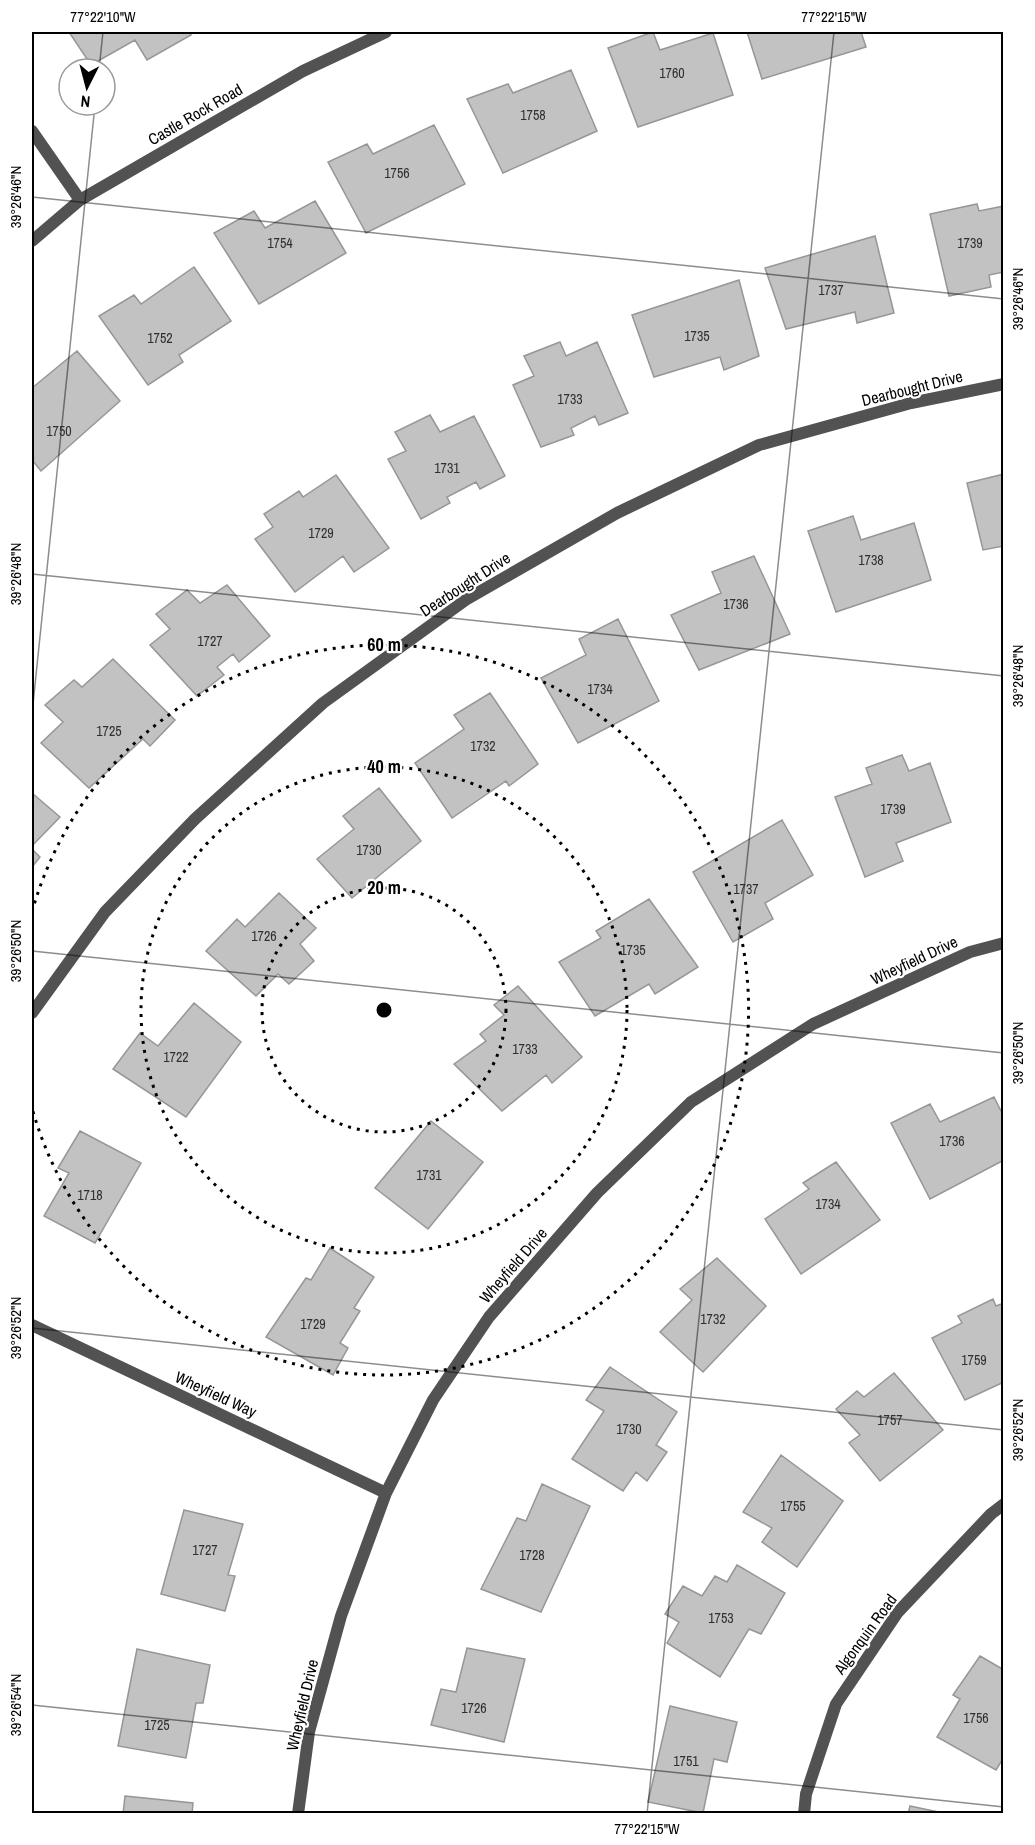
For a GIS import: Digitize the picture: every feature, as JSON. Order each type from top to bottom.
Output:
[{"type":"street","name":"Castle Rock Road","points":[[32,242],[80,200],[303,71],[386,32]]},
{"type":"street","points":[[32,131],[80,200]]},
{"type":"street","name":"Dearbought Drive","points":[[32,1013],[105,912],[195,819],[323,703],[467,599],[617,513],[759,446],[911,403],[1004,384]]},
{"type":"street","name":"Wheyfield Drive","points":[[298,1814],[309,1732],[341,1616],[386,1493],[433,1400],[489,1317],[597,1194],[692,1102],[813,1024],[970,952],[1004,943]]},
{"type":"street","name":"Wheyfield Way","points":[[32,1325],[386,1493]]},
{"type":"street","name":"Algonquin Road","points":[[804,1814],[806,1794],[836,1704],[898,1612],[991,1514],[1004,1504]]},
{"type":"building","points":[[69,32],[189,32],[191,35],[147,60],[135,40],[105,57],[86,57]]},
{"type":"building","points":[[653,32],[660,50],[713,33],[733,95],[638,127],[608,48]]},
{"type":"building","points":[[747,32],[861,32],[866,47],[762,79]]},
{"type":"building","points":[[571,70],[597,131],[503,173],[467,99],[508,84],[513,93]]},
{"type":"building","points":[[434,125],[465,184],[366,233],[328,162],[367,144],[373,154]]},
{"type":"building","points":[[315,201],[346,253],[259,304],[214,233],[254,211],[265,228]]},
{"type":"building","points":[[977,204],[979,211],[1004,206],[1004,272],[989,275],[991,287],[949,296],[930,214]]},
{"type":"building","points":[[875,236],[894,313],[857,323],[855,312],[786,329],[765,268]]},
{"type":"building","points":[[194,267],[231,321],[179,355],[183,362],[148,385],[99,316],[134,295],[141,304]]},
{"type":"building","points":[[739,280],[759,356],[724,370],[720,357],[654,377],[632,315]]},
{"type":"building","points":[[560,342],[566,356],[597,342],[628,413],[599,425],[595,416],[571,428],[574,435],[541,447],[513,385],[534,376],[524,356]]},
{"type":"building","points":[[77,351],[120,401],[41,471],[32,460],[32,388]]},
{"type":"building","points":[[430,415],[440,432],[474,416],[505,476],[480,489],[476,482],[447,497],[450,503],[421,519],[388,459],[406,451],[395,432]]},
{"type":"building","points":[[1004,474],[1004,546],[983,550],[967,483]]},
{"type":"building","points":[[336,475],[389,548],[354,572],[343,556],[295,592],[255,539],[273,527],[264,514],[299,491],[303,497]]},
{"type":"building","points":[[853,516],[861,540],[914,523],[931,580],[836,612],[808,531]]},
{"type":"building","points":[[754,556],[790,634],[699,670],[671,615],[721,593],[712,572]]},
{"type":"building","points":[[227,585],[270,636],[239,662],[233,654],[217,667],[224,675],[197,696],[150,645],[170,629],[156,614],[187,590],[200,603]]},
{"type":"building","points":[[618,619],[659,701],[578,743],[541,678],[586,655],[579,639]]},
{"type":"building","points":[[113,659],[175,720],[150,746],[143,739],[89,788],[41,743],[63,722],[45,705],[74,680],[82,687]]},
{"type":"building","points":[[490,693],[538,764],[509,786],[506,781],[452,818],[415,763],[464,729],[454,715]]},
{"type":"building","points":[[902,755],[909,771],[930,763],[951,822],[896,843],[903,861],[865,877],[835,797],[872,784],[866,768]]},
{"type":"building","points":[[379,788],[421,841],[352,898],[317,859],[354,829],[343,816]]},
{"type":"building","points":[[32,793],[60,817],[32,846]]},
{"type":"building","points":[[782,820],[813,875],[765,903],[773,919],[733,942],[693,872]]},
{"type":"building","points":[[32,849],[40,857],[32,867]]},
{"type":"building","points":[[279,893],[316,928],[300,944],[314,961],[289,984],[278,974],[256,996],[206,951],[237,919],[245,927]]},
{"type":"building","points":[[649,899],[698,967],[655,994],[649,984],[595,1016],[559,962],[601,938],[596,931]]},
{"type":"building","points":[[518,986],[582,1057],[552,1083],[546,1075],[502,1111],[454,1064],[486,1041],[480,1034],[504,1015],[494,1005]]},
{"type":"building","points":[[194,1003],[241,1042],[186,1117],[113,1069],[140,1033],[158,1046]]},
{"type":"building","points":[[994,1097],[1004,1117],[1004,1160],[930,1199],[891,1123],[930,1104],[940,1122]]},
{"type":"building","points":[[431,1121],[483,1162],[428,1229],[375,1188]]},
{"type":"building","points":[[80,1131],[141,1163],[95,1243],[44,1216],[69,1173],[58,1168]]},
{"type":"building","points":[[836,1162],[880,1220],[801,1274],[765,1219],[809,1189],[803,1183]]},
{"type":"building","points":[[330,1248],[374,1277],[354,1308],[360,1311],[340,1343],[348,1348],[333,1375],[266,1337],[306,1278],[311,1280]]},
{"type":"building","points":[[717,1258],[766,1306],[703,1372],[660,1332],[692,1300],[680,1289]]},
{"type":"building","points":[[993,1299],[996,1306],[1004,1303],[1004,1382],[965,1400],[932,1338],[962,1323],[958,1316]]},
{"type":"building","points":[[610,1367],[677,1412],[656,1445],[667,1452],[647,1481],[636,1472],[623,1491],[572,1459],[604,1411],[586,1400]]},
{"type":"building","points":[[894,1373],[943,1430],[880,1481],[849,1443],[860,1435],[836,1409],[857,1391],[864,1397]]},
{"type":"building","points":[[781,1455],[843,1501],[797,1567],[762,1542],[772,1528],[743,1512]]},
{"type":"building","points":[[542,1484],[590,1506],[541,1612],[481,1589],[517,1518],[526,1521]]},
{"type":"building","points":[[184,1510],[243,1524],[228,1575],[235,1576],[225,1611],[161,1594]]},
{"type":"building","points":[[737,1565],[785,1593],[761,1634],[749,1629],[720,1677],[667,1643],[679,1622],[665,1614],[683,1586],[702,1596],[715,1576],[727,1582]]},
{"type":"building","points":[[467,1648],[525,1659],[504,1742],[431,1725],[441,1689],[456,1692]]},
{"type":"building","points":[[137,1649],[210,1665],[203,1703],[196,1703],[186,1758],[118,1746]]},
{"type":"building","points":[[980,1656],[1004,1670],[1004,1757],[996,1770],[937,1737],[960,1699],[953,1695]]},
{"type":"building","points":[[670,1706],[737,1722],[727,1762],[714,1759],[703,1813],[648,1802]]},
{"type":"building","points":[[125,1796],[193,1803],[192,1814],[123,1814]]},
{"type":"building","points":[[910,1806],[948,1814],[908,1814]]}]
